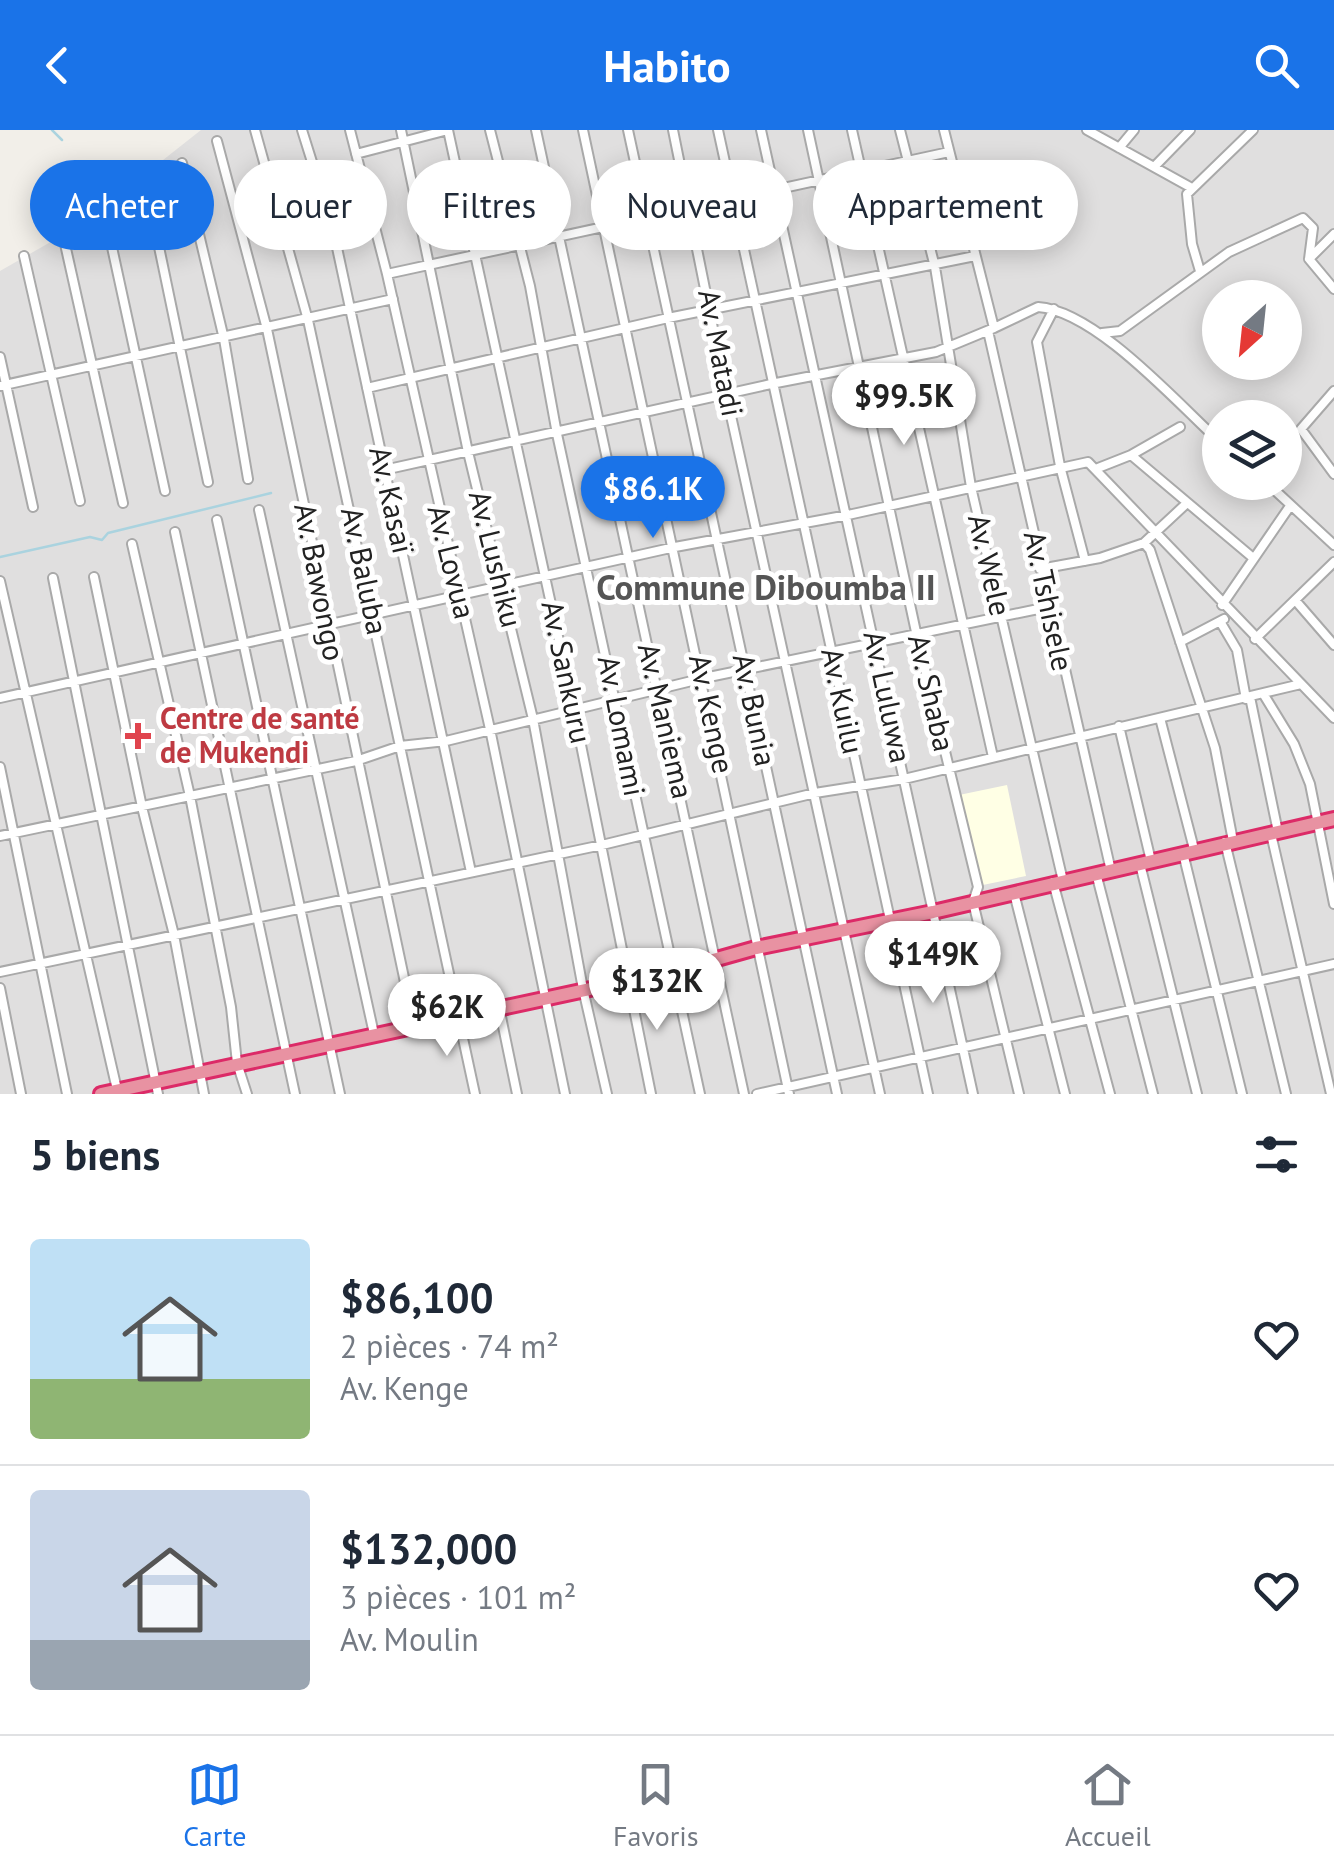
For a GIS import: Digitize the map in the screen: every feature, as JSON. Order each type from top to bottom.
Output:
[{"type":"highway","points":[[100,1094],[156,1088],[199,1071],[674,971],[756,948],[933,912],[1334,819]]},
{"type":"street","name":"Av. Baluba","points":[[256,130],[308,320],[375,616],[474,1094]]},
{"type":"street","name":"Av. Kasaï","points":[[302,130],[333,229],[446,740],[471,872]]},
{"type":"street","name":"Av. Lovua","points":[[350,130],[387,274],[490,728],[565,1094]]},
{"type":"street","name":"Av. Lushiku","points":[[401,130],[468,452],[533,718],[583,989],[608,1094]]},
{"type":"street","points":[[356,154],[448,130]]},
{"type":"street","name":"Av. Sankuru","points":[[448,130],[574,710],[651,1094]]},
{"type":"street","name":"Av. Lomami","points":[[490,130],[497,160]]},
{"type":"street","name":"Av. Maniema","points":[[536,130],[543,160]]},
{"type":"street","name":"Av. Kenge","points":[[583,130],[591,166]]},
{"type":"street","name":"Av. Bunia","points":[[628,130],[635,160]]},
{"type":"street","name":"Av. Matadi","points":[[673,130],[680,160]]},
{"type":"street","name":"Av. Kuilu","points":[[718,130],[725,160]]},
{"type":"street","name":"Av. Luluwa","points":[[761,130],[767,160]]},
{"type":"street","name":"Av. Shaba","points":[[808,130],[815,160]]},
{"type":"street","points":[[852,130],[859,160]]},
{"type":"street","name":"Av. Wele","points":[[900,130],[907,160]]},
{"type":"street","name":"Av. Tshisele","points":[[944,130],[976,256],[1048,607],[1112,870]]},
{"type":"street","points":[[1087,130],[1190,187]]},
{"type":"street","points":[[1119,148],[1134,130]]},
{"type":"street","points":[[1154,167],[1190,130]]},
{"type":"street","points":[[1200,271],[1192,244],[1190,187],[1253,130]]},
{"type":"street","name":"Av. Bawongo","points":[[217,141],[267,329],[414,1025]]},
{"type":"street","points":[[915,160],[949,152]]},
{"type":"street","points":[[1101,334],[1120,331],[1200,271],[1265,232],[1303,218],[1312,223],[1309,259],[1334,289]]},
{"type":"street","points":[[1309,259],[1334,234]]},
{"type":"street","points":[[66,250],[123,503]]},
{"type":"street","points":[[112,250],[165,490]]},
{"type":"street","points":[[160,250],[208,482]]},
{"type":"street","points":[[203,250],[224,339],[248,479]]},
{"type":"street","points":[[387,274],[506,250]]},
{"type":"street","name":"Av. Lomami","points":[[519,250],[700,1094]]},
{"type":"street","name":"Av. Maniema","points":[[563,250],[744,1094]]},
{"type":"street","name":"Av. Kenge","points":[[610,250],[704,678],[788,1090]]},
{"type":"street","name":"Av. Bunia","points":[[655,250],[837,1094]]},
{"type":"street","name":"Av. Matadi","points":[[700,250],[726,393],[880,1094]]},
{"type":"street","name":"Av. Kuilu","points":[[745,250],[771,384],[928,1094]]},
{"type":"street","name":"Av. Luluwa","points":[[788,250],[973,1094]]},
{"type":"street","name":"Av. Shaba","points":[[835,250],[916,632],[978,887],[973,902],[1018,1094]]},
{"type":"street","points":[[880,250],[960,624],[993,758]]},
{"type":"street","name":"Av. Wele","points":[[931,250],[972,487],[1000,616],[1036,748],[1058,881],[1110,1094]]},
{"type":"street","points":[[24,256],[80,501]]},
{"type":"street","points":[[366,388],[668,318],[799,295],[918,265],[935,266],[976,256]]},
{"type":"street","points":[[3,386],[393,300]]},
{"type":"street","points":[[384,470],[726,393],[947,350],[1032,308],[1054,309],[1101,334],[1202,426]]},
{"type":"street","points":[[1054,309],[1038,342],[1060,466],[1086,561]]},
{"type":"street","points":[[0,357],[3,386],[33,507]]},
{"type":"street","points":[[1334,391],[1301,429],[1334,474]]},
{"type":"street","points":[[1098,468],[1180,427]]},
{"type":"street","points":[[1130,455],[1252,557]]},
{"type":"street","points":[[0,698],[417,608],[674,547],[848,515],[1092,462],[1222,605],[1334,718]]},
{"type":"street","points":[[1284,500],[1334,545]]},
{"type":"street","points":[[1040,569],[1086,561],[1144,543],[1187,503]]},
{"type":"street","points":[[1222,605],[1290,506]]},
{"type":"street","points":[[259,510],[374,1034]]},
{"type":"street","points":[[217,520],[340,1094]]},
{"type":"street","points":[[175,532],[295,1094]]},
{"type":"street","points":[[1144,543],[1150,550],[1215,748],[1229,842],[1286,1094]]},
{"type":"street","points":[[132,544],[190,796],[238,1063],[247,1094]]},
{"type":"street","points":[[1255,639],[1334,562]]},
{"type":"street","points":[[94,577],[142,807],[174,935],[204,1094]]},
{"type":"street","points":[[53,578],[156,1088]]},
{"type":"street","points":[[0,580],[118,1092]]},
{"type":"street","points":[[1295,600],[1334,645]]},
{"type":"street","points":[[0,836],[356,761],[400,746],[446,740],[786,660],[1048,607]]},
{"type":"street","points":[[1180,642],[1220,623],[1231,612]]},
{"type":"street","points":[[1220,623],[1237,650],[1331,1094]]},
{"type":"street","points":[[0,972],[602,845],[815,794],[904,779],[1301,684]]},
{"type":"street","points":[[1264,695],[1298,751],[1334,904]]},
{"type":"street","points":[[1160,718],[1216,990],[1242,1094]]},
{"type":"street","points":[[1119,726],[1173,999],[1197,1094]]},
{"type":"street","points":[[0,767],[67,1094]]},
{"type":"street","points":[[1096,873],[1134,1008],[1153,1094]]},
{"type":"street","points":[[1014,893],[1065,1094]]},
{"type":"street","points":[[757,1094],[1334,964]]},
{"type":"street","points":[[0,988],[22,1094]]},
{"type":"street","points":[[499,1007],[517,1094]]},
{"type":"shaded area","points":[[201,130],[1334,130],[1334,1094],[0,1094],[0,271],[37,250],[214,250],[214,160],[163,160]]},
{"type":"shaded area","points":[[1007,785],[1026,876],[978,886],[959,795]]},
{"type":"waterway","points":[[52,130],[62,140]]},
{"type":"waterway","points":[[0,557],[90,537],[102,540],[108,533],[271,493]]},
{"type":"place","name":"Centre de santé de Mukendi","points":[[138,736]]},
{"type":"district","name":"Commune Diboumba II","points":[[766,588]]}]
